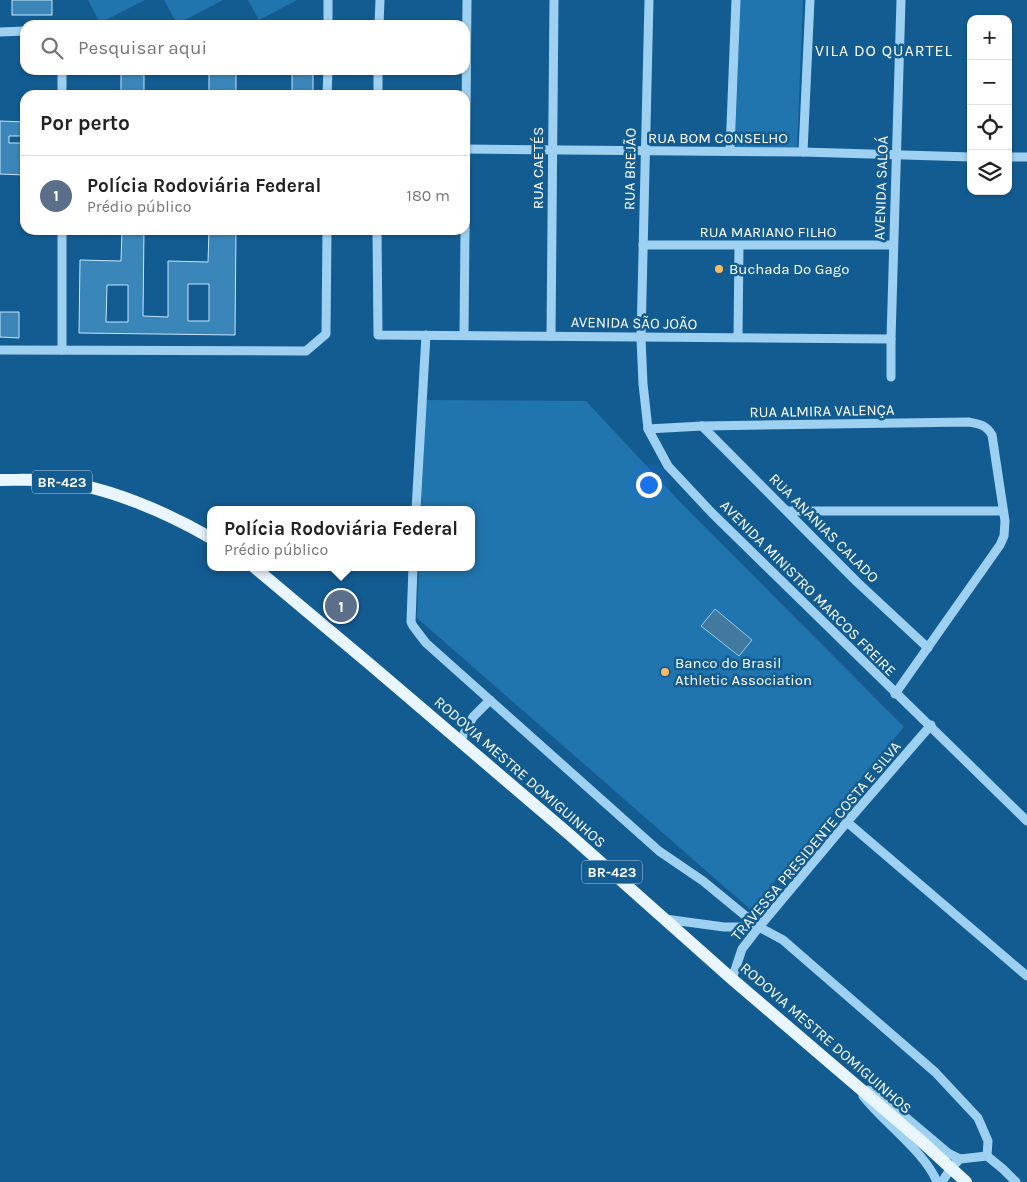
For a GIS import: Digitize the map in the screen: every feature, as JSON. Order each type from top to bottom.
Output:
[{"type":"main road","name":"BR-423","points":[[0,480],[54,481],[122,496],[184,523],[207,536]]},
{"type":"main road","name":"RODOVIA MESTRE DOMIGUINHOS","points":[[259,571],[460,741],[732,979],[850,1079],[955,1163],[966,1182]]},
{"type":"street","points":[[328,0],[328,20]]},
{"type":"street","points":[[379,20],[380,0]]},
{"type":"street","points":[[467,0],[467,20]]},
{"type":"street","name":"RUA CAETÉS","points":[[551,336],[554,0]]},
{"type":"street","name":"RUA BREJÃO","points":[[641,338],[649,0]]},
{"type":"street","points":[[730,152],[736,0]]},
{"type":"street","points":[[802,152],[810,0]]},
{"type":"street","name":"AVENIDA SALOÁ","points":[[891,377],[893,245],[901,0]]},
{"type":"street","points":[[0,32],[20,31]]},
{"type":"street","points":[[62,75],[62,90]]},
{"type":"street","points":[[327,90],[328,75]]},
{"type":"street","points":[[378,75],[378,90]]},
{"type":"street","points":[[466,75],[466,90]]},
{"type":"street","name":"RUA BOM CONSELHO","points":[[470,149],[802,152],[896,156],[967,156]]},
{"type":"street","points":[[1012,157],[1027,157]]},
{"type":"street","points":[[62,235],[62,350]]},
{"type":"street","points":[[0,350],[306,351],[326,334],[327,235]]},
{"type":"street","name":"AVENIDA SÃO JOÃO","points":[[377,235],[378,334],[891,339]]},
{"type":"street","points":[[464,335],[465,235]]},
{"type":"street","name":"RUA MARIANO FILHO","points":[[643,245],[893,245]]},
{"type":"street","points":[[738,337],[740,246]]},
{"type":"street","points":[[416,506],[426,335]]},
{"type":"street","name":"AVENIDA MINISTRO MARCOS FREIRE","points":[[641,338],[643,384],[648,429],[668,466],[712,513],[895,694],[931,725],[1027,821]]},
{"type":"street","name":"RUA ALMIRA VALENÇA","points":[[648,429],[702,426],[969,422],[982,424],[992,435],[1003,511]]},
{"type":"street","name":"RUA ANANIAS CALADO","points":[[702,426],[857,582],[928,648]]},
{"type":"street","points":[[788,511],[1003,511],[1005,521],[1004,536],[1000,545],[895,694]]},
{"type":"street","points":[[413,571],[411,616],[413,626],[426,643],[659,851],[703,881],[759,927],[783,940],[935,1072],[978,1118],[988,1141],[987,1156]]},
{"type":"street","points":[[460,741],[473,717],[490,700]]},
{"type":"street","name":"TRAVESSA PRESIDENTE COSTA E SILVA","points":[[732,979],[742,949],[759,927],[931,725]]},
{"type":"street","points":[[847,822],[1027,976]]},
{"type":"street","points":[[665,919],[724,927],[759,927]]},
{"type":"street","points":[[850,1079],[876,1112],[928,1166],[938,1182]]},
{"type":"street","points":[[942,1182],[955,1163],[987,1156]]},
{"type":"street","points":[[987,1156],[1016,1182]]},
{"type":"shaded area","points":[[88,0],[145,0],[106,20],[98,20]]},
{"type":"shaded area","points":[[164,0],[223,0],[185,20],[175,20]]},
{"type":"shaded area","points":[[248,0],[297,0],[259,20]]},
{"type":"shaded area","points":[[740,0],[803,0],[797,148],[735,147]]},
{"type":"shaded area","name":"Banco do Brasil Athletic Association","points":[[426,400],[586,401],[681,503],[904,727],[751,910],[417,618],[419,571],[475,571],[475,506],[421,506]]},
{"type":"shaded area","points":[[715,609],[752,640],[739,656],[701,626]]},
{"type":"building","points":[[12,0],[52,0],[52,15],[12,15]]},
{"type":"building","points":[[121,75],[144,75],[144,90],[121,90]]},
{"type":"building","points":[[209,75],[236,75],[236,90],[209,90]]},
{"type":"building","points":[[292,75],[313,75],[313,90],[292,90]]},
{"type":"building","points":[[0,121],[20,122],[20,136],[9,136],[9,143],[20,143],[20,175],[0,174]]},
{"type":"building","points":[[122,235],[144,235],[143,316],[168,317],[168,261],[208,262],[209,235],[236,235],[235,335],[79,333],[80,260],[121,261]],"holes":[[[188,284],[209,284],[209,321],[188,321]],[[107,285],[128,285],[128,322],[106,322]]]},
{"type":"building","points":[[0,312],[19,312],[19,338],[0,337]]},
{"type":"place","name":"Buchada Do Gago","points":[[719,269]]},
{"type":"place","name":"Polícia Rodoviária Federal","points":[[341,606]]},
{"type":"place","name":"Banco do Brasil Athletic Association","points":[[665,672]]},
{"type":"district","name":"VILA DO QUARTEL","points":[[884,50]]}]
